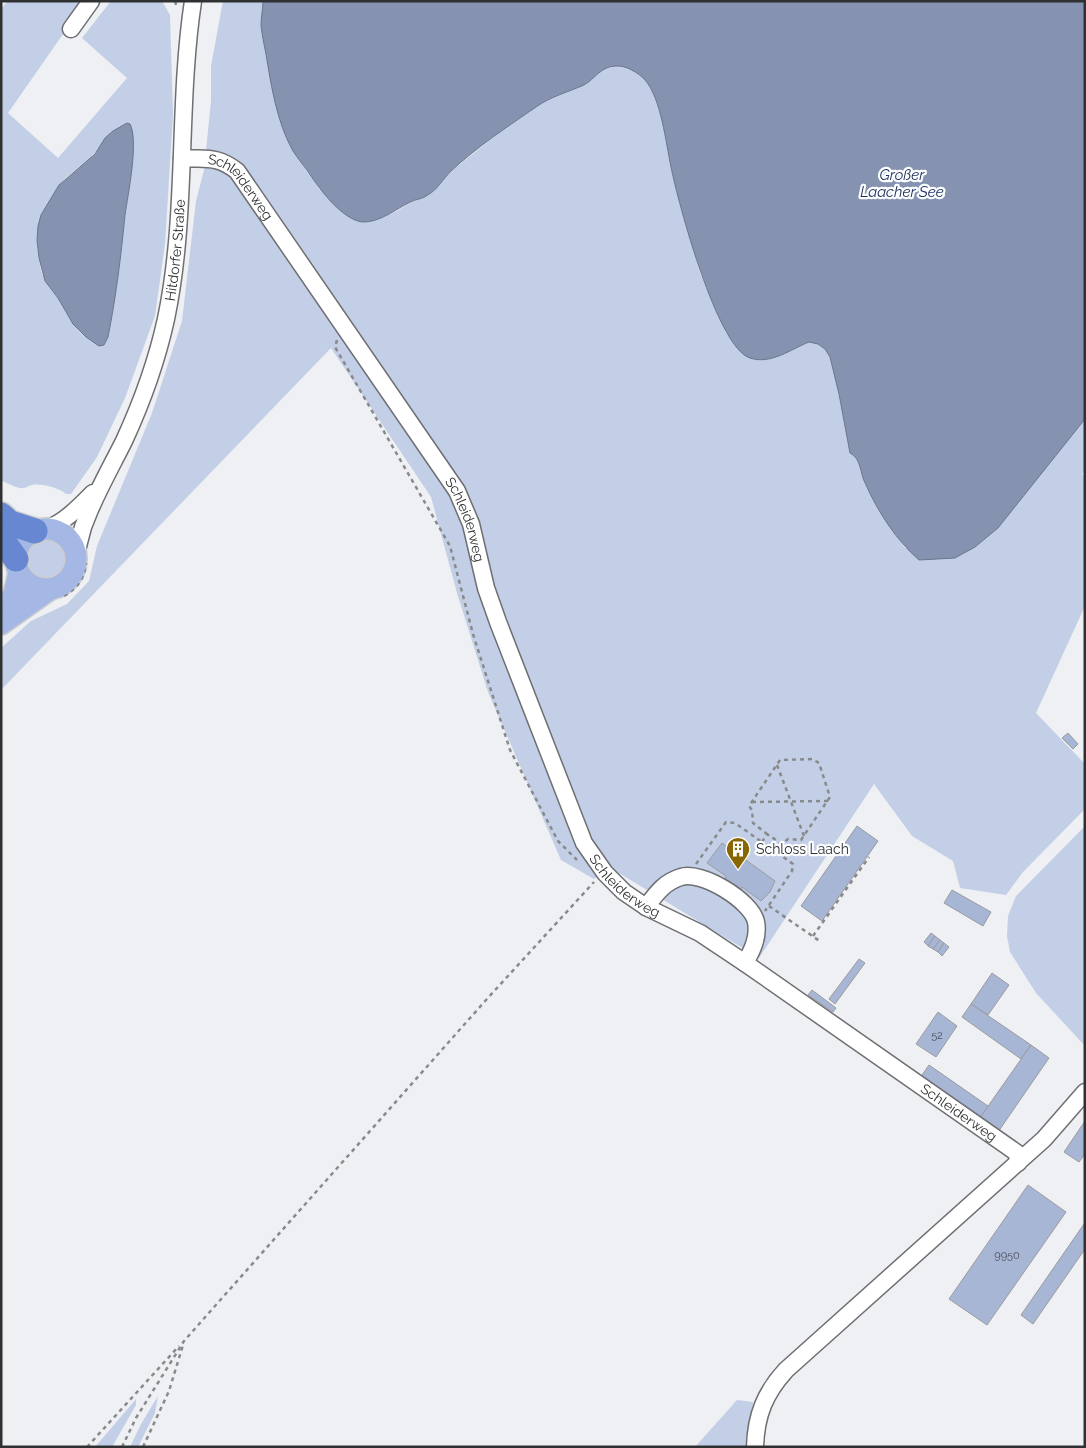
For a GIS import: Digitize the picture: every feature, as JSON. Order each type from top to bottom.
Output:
[{"type":"highway","points":[[1,515],[10,523],[41,530]]},
{"type":"highway","points":[[1,538],[17,566]]},
{"type":"main road","points":[[1,618],[14,594],[17,550],[21,542],[28,536],[41,530],[63,534],[74,546],[76,554],[77,564],[68,582],[49,590],[1,624]]},
{"type":"main road","points":[[17,566],[24,580],[31,586],[49,590]]},
{"type":"street","points":[[71,29],[92,1]]},
{"type":"street","name":"Hitdorfer Straße","points":[[76,554],[83,527],[100,486],[132,422],[150,374],[166,320],[180,225],[188,39],[193,1]]},
{"type":"street","name":"Schleiderweg","points":[[182,158],[215,159],[227,163],[237,171],[457,491],[471,524],[486,588],[526,695],[584,843],[605,873],[624,892],[646,907],[700,933],[1017,1153],[1018,1163]]},
{"type":"street","name":"Hitdorfer Straße","points":[[41,530],[58,524],[69,516],[100,486]]},
{"type":"street","points":[[646,907],[666,883],[683,876],[693,876],[713,883],[746,906],[756,921],[755,942],[745,963]]},
{"type":"street","points":[[755,1447],[763,1404],[772,1385],[786,1370],[1044,1139],[1085,1092]]},
{"type":"path","points":[[343,325],[335,347],[450,546],[473,634],[510,750],[558,841],[588,870],[605,873]]},
{"type":"path","points":[[812,759],[819,763],[830,797],[828,800],[801,840],[788,839],[782,844],[753,823],[752,810],[748,806],[780,760],[812,759]]},
{"type":"path","points":[[776,764],[804,836]]},
{"type":"path","points":[[751,802],[828,800]]},
{"type":"path","points":[[693,876],[697,863],[726,822],[735,823],[793,864],[792,871],[769,906],[756,921]]},
{"type":"path","points":[[762,842],[767,834]]},
{"type":"path","points":[[813,936],[869,857]]},
{"type":"path","points":[[87,1447],[184,1341],[486,1000],[605,873]]},
{"type":"path","points":[[769,906],[821,942]]},
{"type":"path","points":[[122,1447],[136,1418],[184,1341]]},
{"type":"path","points":[[143,1447],[169,1391],[184,1341]]},
{"type":"shaded area","points":[[8,1],[86,1],[8,113],[58,158],[127,78],[82,38],[111,1],[162,1],[170,15],[173,114],[165,244],[155,316],[125,398],[97,457],[71,494],[66,494],[45,485],[32,485],[20,488],[1,480],[1,9]],"holes":[[[105,138],[132,162],[114,302],[108,337],[104,345],[90,340],[78,330],[46,283],[39,261],[39,237],[57,188],[95,153]]]},
{"type":"shaded area","points":[[223,1],[263,1],[261,25],[287,139],[320,190],[360,222],[371,221],[397,211],[410,202],[428,196],[450,172],[504,129],[539,104],[586,84],[606,67],[618,65],[633,71],[645,79],[654,94],[665,128],[671,168],[700,273],[726,333],[767,359],[781,355],[809,341],[825,349],[830,357],[839,394],[850,453],[854,455],[858,462],[865,484],[874,501],[905,548],[955,558],[975,547],[998,528],[1085,419],[1085,471],[1082,474],[1085,476],[1085,606],[1036,713],[1085,764],[1085,809],[1023,872],[1006,895],[960,888],[953,861],[912,836],[874,784],[759,958],[609,867],[594,879],[561,860],[488,692],[457,593],[431,497],[331,348],[1,690],[1,648],[31,621],[67,604],[89,581],[97,546],[152,413],[182,321],[196,201],[204,170],[211,101],[211,66]]},
{"type":"shaded area","points":[[42,536],[50,536],[62,542],[68,558],[62,574],[50,580],[42,580],[30,574],[24,562],[24,554],[30,542]]},
{"type":"shaded area","points":[[1085,826],[1085,1046],[1036,993],[1010,952],[1007,936],[1008,916],[1016,896]]},
{"type":"shaded area","points":[[158,1396],[155,1413],[138,1447],[130,1447],[141,1424]]},
{"type":"shaded area","points":[[136,1399],[136,1405],[112,1447],[95,1447]]},
{"type":"shaded area","points":[[737,1400],[753,1402],[748,1447],[695,1447]]},
{"type":"water","name":"Großer Laacher See","points":[[263,1],[1085,1],[1085,419],[998,528],[975,547],[955,558],[919,560],[903,544],[882,515],[865,483],[856,458],[850,453],[839,394],[830,357],[825,349],[818,344],[809,342],[773,358],[758,360],[750,358],[737,348],[725,329],[712,302],[690,240],[675,185],[659,109],[651,88],[642,77],[632,70],[623,67],[616,66],[602,70],[584,85],[541,103],[482,145],[451,171],[435,190],[426,196],[410,202],[381,218],[362,222],[346,215],[330,201],[287,140],[275,104],[262,36]]},
{"type":"water","points":[[127,123],[130,124],[132,132],[132,168],[111,322],[104,345],[99,346],[86,337],[73,324],[58,298],[45,281],[39,258],[38,226],[41,215],[59,185],[95,154],[105,138]]},
{"type":"building","points":[[1068,733],[1078,744],[1073,749],[1062,738]]},
{"type":"building","points":[[857,826],[878,841],[822,921],[801,906]]},
{"type":"building","name":"Schloss Laach","points":[[722,843],[775,881],[770,892],[761,901],[742,887],[740,890],[725,879],[726,876],[707,863]]},
{"type":"building","points":[[952,890],[991,912],[983,926],[944,903]]},
{"type":"building","points":[[931,933],[935,936],[928,946],[924,942]]},
{"type":"building","points":[[935,936],[940,940],[933,949],[928,946]]},
{"type":"building","points":[[940,940],[944,943],[938,952],[933,949]]},
{"type":"building","points":[[944,943],[949,947],[942,956],[938,952]]},
{"type":"building","points":[[859,959],[865,963],[835,1004],[829,999]]},
{"type":"building","points":[[992,973],[1009,985],[988,1015],[971,1004]]},
{"type":"building","points":[[812,990],[836,1008],[833,1012],[808,995]]},
{"type":"building","points":[[971,1004],[1031,1045],[1021,1059],[962,1017]]},
{"type":"building","points":[[938,1012],[957,1026],[936,1057],[916,1044]]},
{"type":"building","points":[[1031,1045],[1049,1058],[998,1132],[979,1119]]},
{"type":"building","points":[[929,1065],[988,1106],[979,1119],[920,1078]]},
{"type":"building","points":[[1085,1121],[1085,1154],[1079,1162],[1064,1152]]},
{"type":"building","points":[[1028,1185],[1066,1212],[987,1325],[949,1299]]},
{"type":"building","points":[[1084,1224],[1085,1249],[1033,1324],[1021,1315]]},
{"type":"place","name":"Schloss Laach","points":[[738,870]]}]
